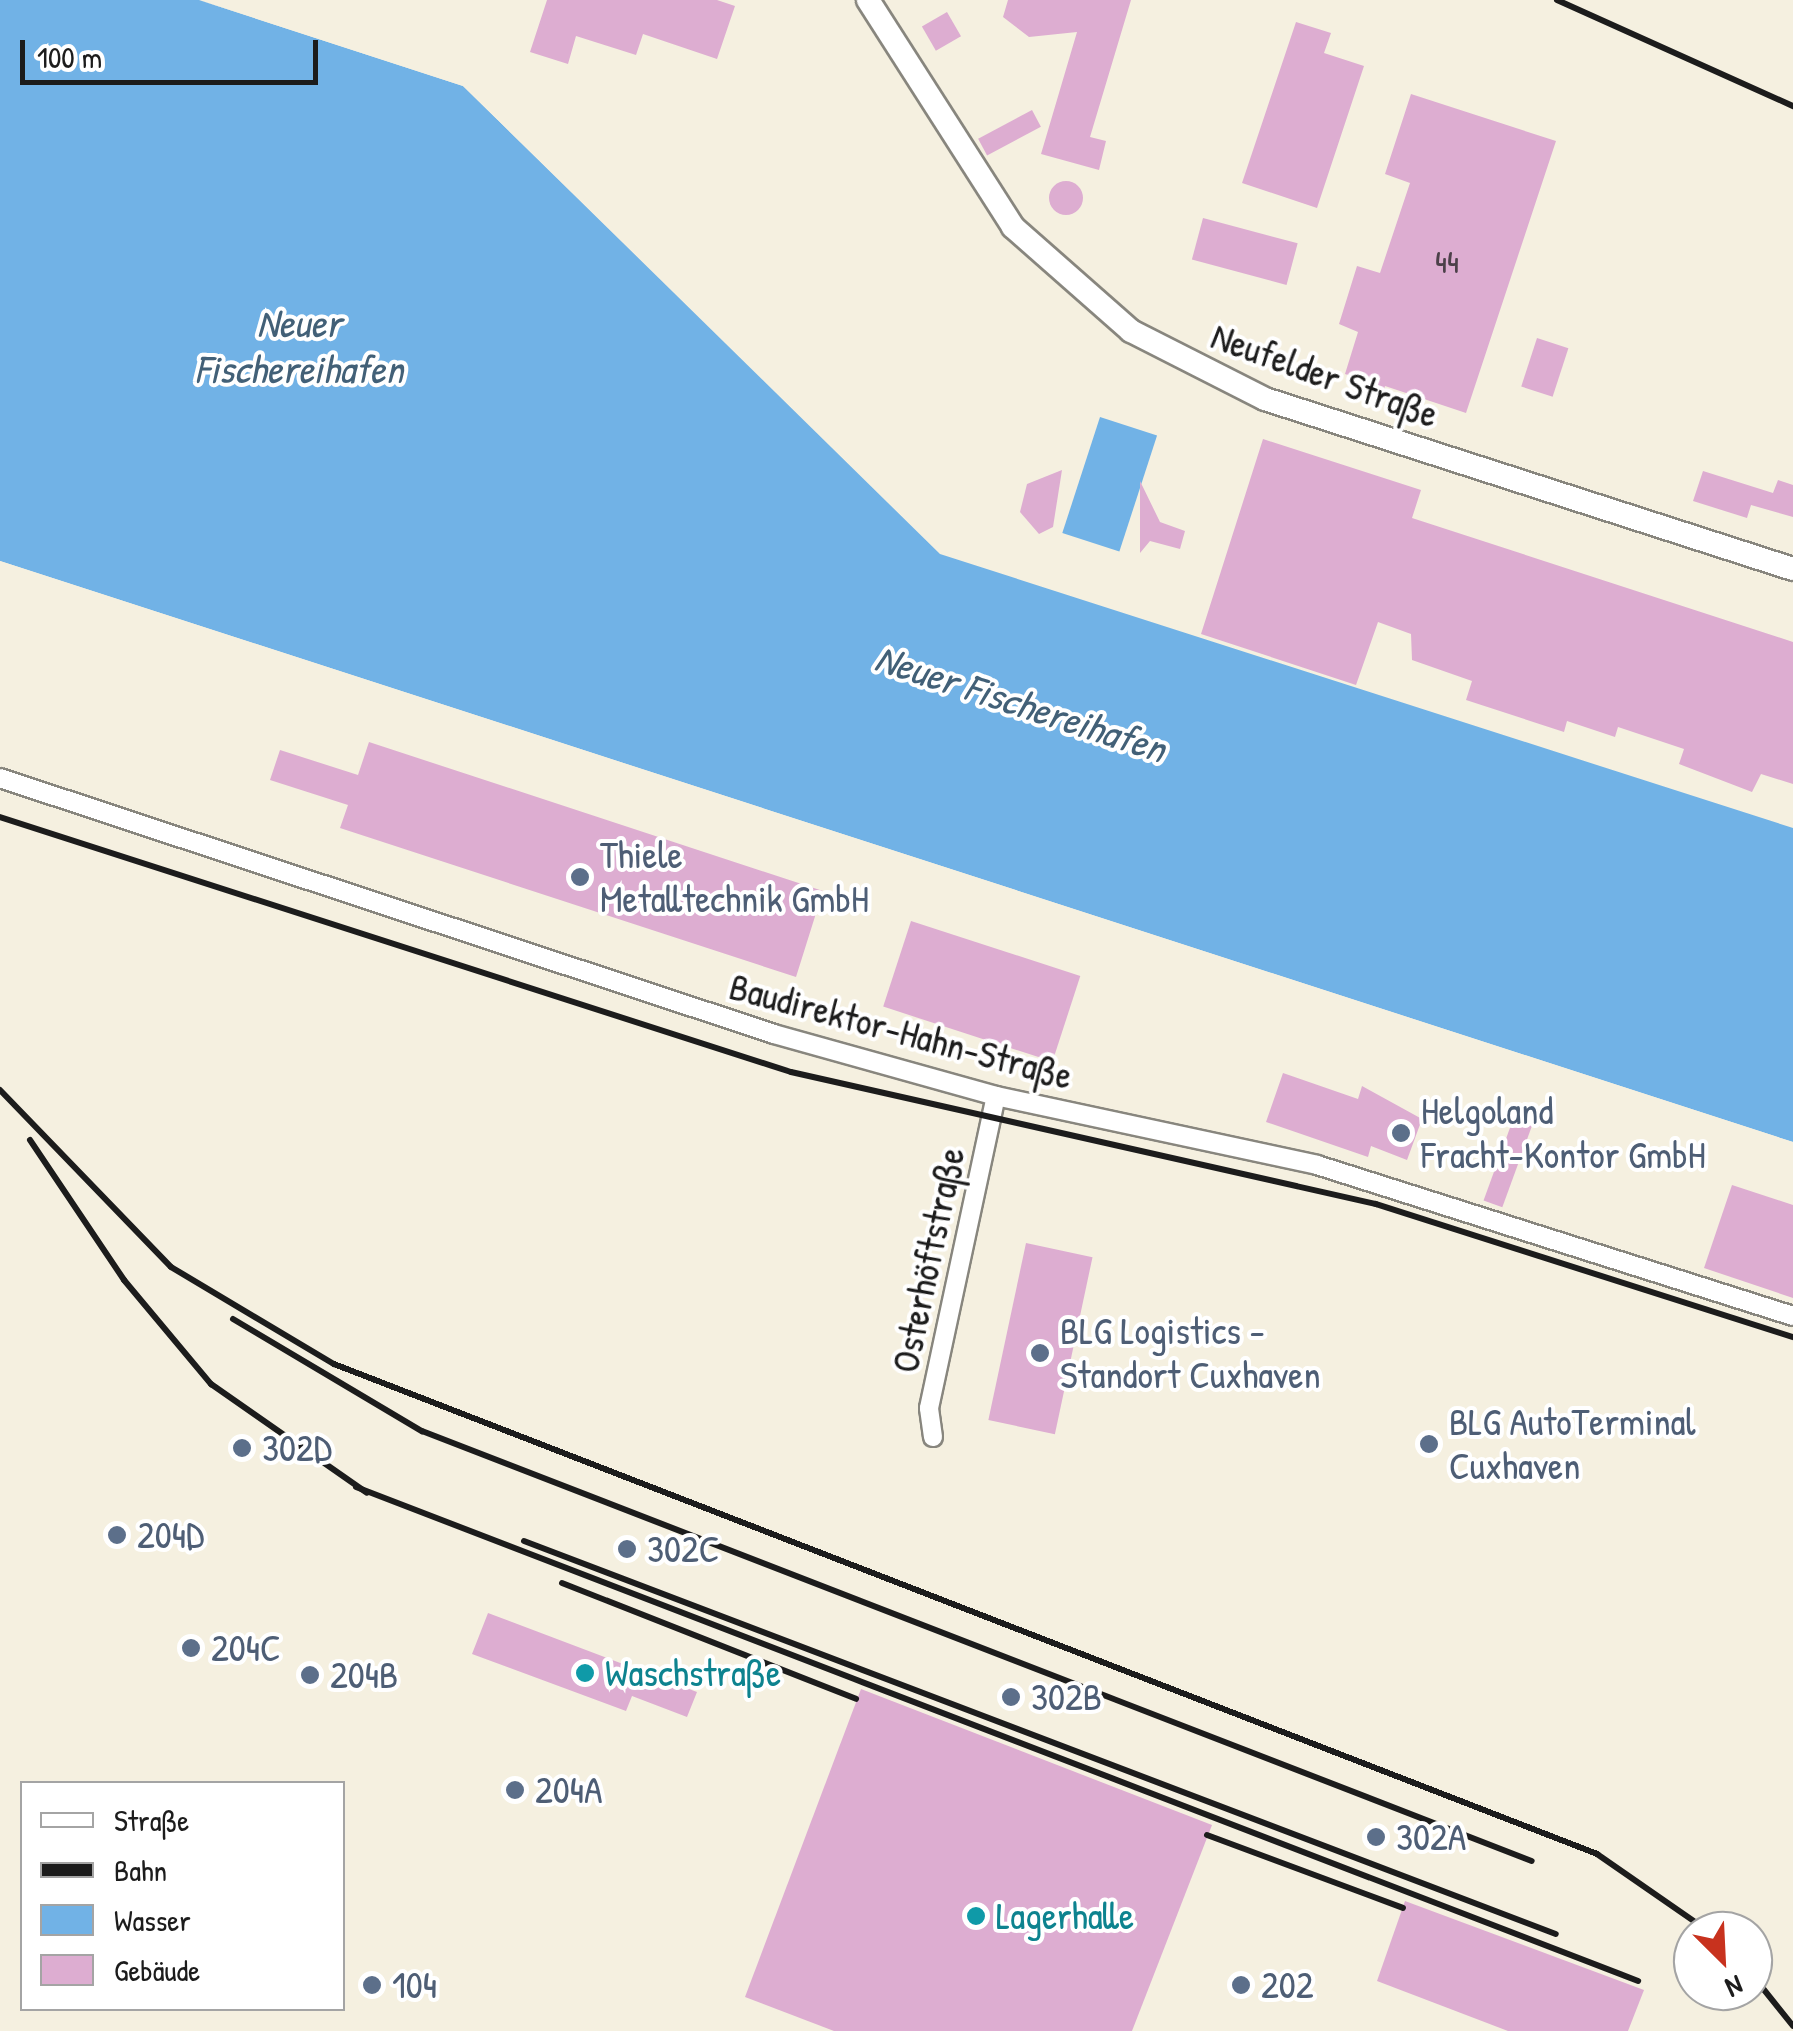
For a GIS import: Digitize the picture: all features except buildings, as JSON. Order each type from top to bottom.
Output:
[{"type":"street","name":"Neufelder Straße","points":[[868,0],[1013,227],[1130,330],[1266,399],[1793,569]]},
{"type":"street","name":"Baudirektor-Hahn-Straße","points":[[0,778],[774,1034],[996,1096],[1317,1165],[1793,1316]]},
{"type":"street","name":"Osterhöftstraße","points":[[933,1437],[929,1408],[996,1096]]},
{"type":"water","name":"Neuer Fischereihafen","points":[[0,0],[199,0],[463,86],[940,554],[1793,828],[1793,1142],[0,561]]},
{"type":"water","points":[[1100,417],[1157,436],[1119,552],[1062,533]]},
{"type":"pier","points":[[199,0],[466,82],[925,537],[463,86]]},
{"type":"pier","points":[[0,561],[1793,1142],[1793,1147],[0,567]]},
{"type":"railway","points":[[1557,0],[1793,106]]},
{"type":"railway","points":[[0,817],[791,1072],[1376,1204],[1793,1337]]},
{"type":"railway","points":[[0,1090],[171,1267],[334,1364],[1597,1854],[1679,1911]]},
{"type":"railway","points":[[30,1140],[124,1280],[211,1384],[367,1493]]},
{"type":"railway","points":[[233,1319],[422,1431],[1532,1861]]},
{"type":"railway","points":[[356,1487],[1638,1981]]},
{"type":"railway","points":[[524,1541],[1556,1934]]},
{"type":"railway","points":[[562,1583],[856,1699]]},
{"type":"railway","points":[[1207,1835],[1403,1908]]},
{"type":"railway","points":[[1773,2001],[1793,2026]]},
{"type":"place","name":"Thiele Metalltechnik GmbH","points":[[580,877]]},
{"type":"place","name":"Helgoland Fracht-Kontor GmbH","points":[[1401,1133]]},
{"type":"place","name":"BLG Logistics - Standort Cuxhaven","points":[[1040,1353]]},
{"type":"place","name":"BLG AutoTerminal Cuxhaven","points":[[1429,1444]]},
{"type":"place","name":"302D","points":[[242,1448]]},
{"type":"place","name":"204D","points":[[117,1535]]},
{"type":"place","name":"302C","points":[[627,1549]]},
{"type":"place","name":"204C","points":[[191,1648]]},
{"type":"place","name":"Waschstraße","points":[[585,1673]]},
{"type":"place","name":"204B","points":[[310,1675]]},
{"type":"place","name":"302B","points":[[1011,1697]]},
{"type":"place","name":"204A","points":[[515,1790]]},
{"type":"place","name":"302A","points":[[1376,1837]]},
{"type":"place","name":"Lagerhalle","points":[[976,1916]]},
{"type":"place","name":"104","points":[[372,1985]]},
{"type":"place","name":"202","points":[[1241,1985]]}]
